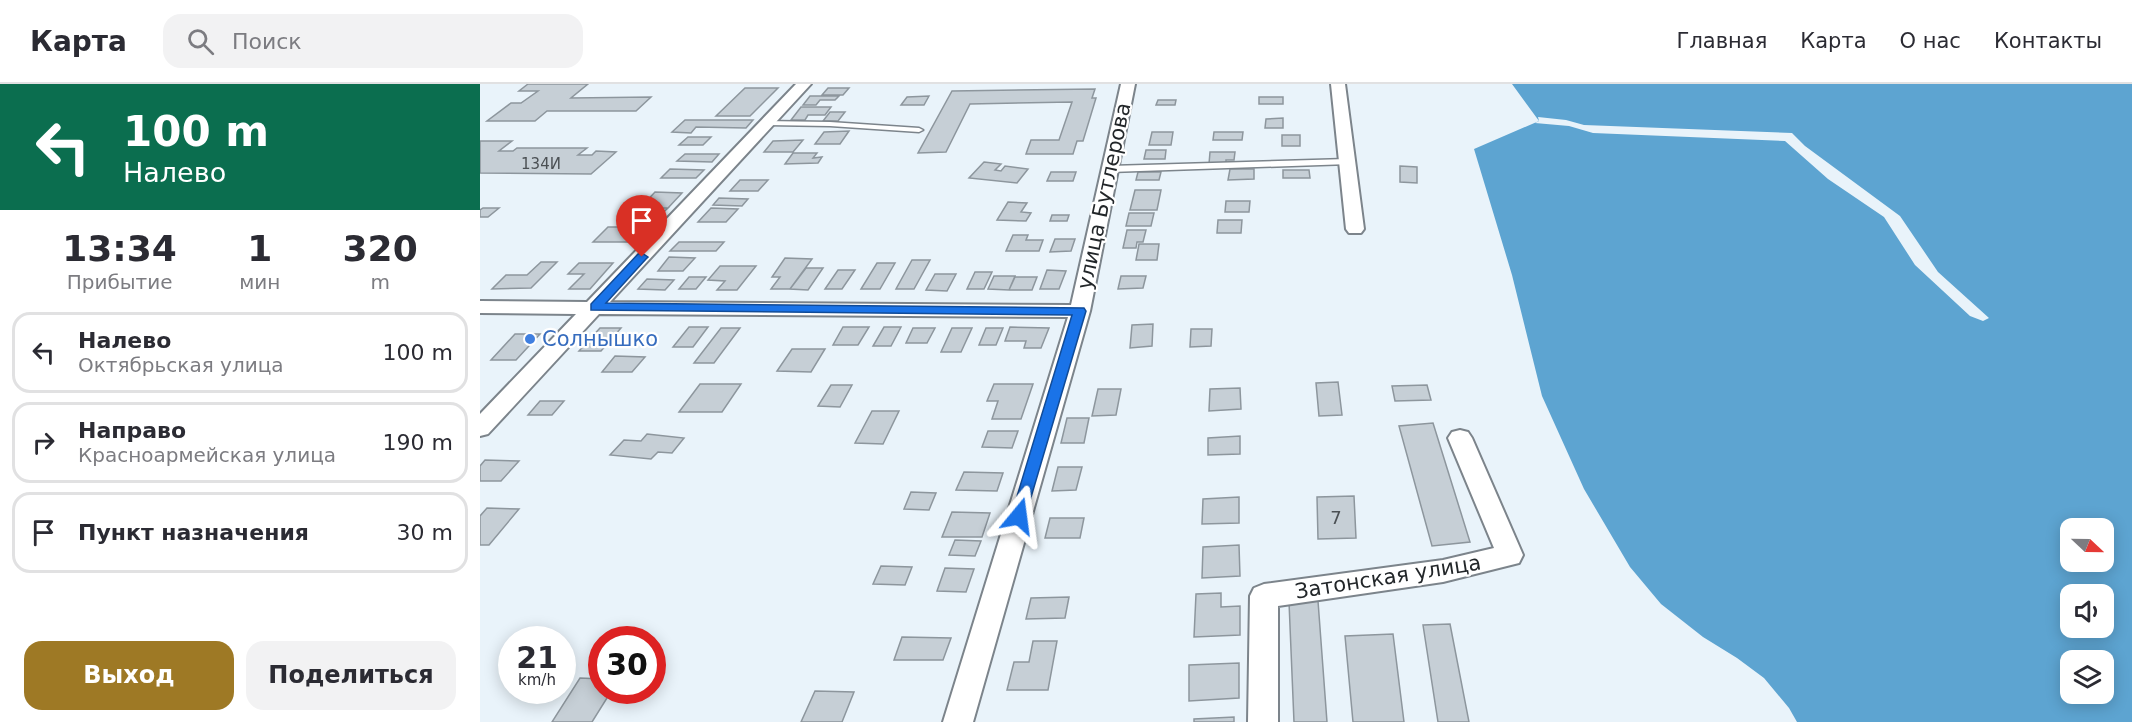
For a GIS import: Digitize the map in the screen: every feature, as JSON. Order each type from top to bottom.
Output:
[{"type":"street","points":[[480,428],[488,411],[596,307],[804,84]]},
{"type":"street","name":"улица Бутлерова","points":[[958,722],[1080,311],[1128,84]]},
{"type":"street","points":[[1338,84],[1355,229]]},
{"type":"street","points":[[480,307],[1080,311]]},
{"type":"street","name":"Затонская улица","points":[[1263,722],[1264,597],[1443,571],[1510,555],[1460,438]]},
{"type":"lane","points":[[767,123],[830,124],[919,130]]},
{"type":"lane","points":[[1110,169],[1347,162]]},
{"type":"water","points":[[1512,84],[2132,84],[2132,722],[1797,722],[1789,708],[1764,678],[1703,637],[1661,604],[1630,567],[1584,489],[1542,396],[1512,275],[1474,149],[1539,121]]},
{"type":"pier","points":[[1538,117],[1566,120],[1584,125],[1792,133],[1805,146],[1900,216],[1938,272],[1989,318],[1983,321],[1970,316],[1915,265],[1884,217],[1828,179],[1785,141],[1593,133],[1569,126],[1535,123],[1539,121]]},
{"type":"building","points":[[528,84],[588,84],[571,98],[651,97],[636,111],[547,111],[535,121],[487,121],[511,103],[521,103],[538,91],[519,91]]},
{"type":"building","points":[[745,88],[778,88],[750,116],[716,116]]},
{"type":"building","points":[[828,88],[849,88],[843,95],[822,95]]},
{"type":"building","points":[[1095,89],[1092,98],[1096,98],[1083,141],[1077,141],[1073,154],[1026,154],[1031,140],[1059,140],[1072,102],[970,104],[946,152],[918,153],[952,91]]},
{"type":"building","points":[[810,96],[839,96],[835,100],[820,100],[816,105],[803,105]]},
{"type":"building","points":[[929,96],[924,105],[901,105],[907,97]]},
{"type":"building","points":[[1259,97],[1283,97],[1283,104],[1259,104]]},
{"type":"building","points":[[1158,100],[1176,100],[1175,105],[1156,105]]},
{"type":"building","points":[[801,107],[831,107],[825,115],[808,115],[805,120],[791,120]]},
{"type":"building","points":[[830,112],[845,112],[838,121],[823,121]]},
{"type":"building","points":[[1283,118],[1283,128],[1265,128],[1266,119]]},
{"type":"building","points":[[685,120],[753,120],[746,128],[696,127],[691,133],[672,132]]},
{"type":"building","points":[[849,131],[840,144],[815,144],[824,132]]},
{"type":"building","points":[[1152,132],[1173,132],[1171,145],[1149,145]]},
{"type":"building","points":[[1214,132],[1243,132],[1242,140],[1213,140]]},
{"type":"building","points":[[1282,135],[1300,135],[1300,146],[1282,146]]},
{"type":"building","points":[[688,137],[711,137],[703,145],[679,145]]},
{"type":"building","points":[[803,140],[793,152],[764,152],[773,141]]},
{"type":"building","points":[[480,141],[512,141],[499,151],[513,151],[517,148],[587,148],[578,155],[592,155],[596,151],[616,152],[591,174],[480,173]]},
{"type":"building","points":[[1146,150],[1166,150],[1165,159],[1144,159]]},
{"type":"building","points":[[1210,152],[1235,152],[1234,160],[1226,160],[1226,164],[1209,164]]},
{"type":"building","points":[[793,153],[817,153],[813,158],[822,157],[818,163],[785,164]]},
{"type":"building","points":[[685,154],[719,154],[712,162],[677,161]]},
{"type":"building","points":[[984,162],[1001,164],[995,170],[1001,171],[1005,166],[1028,169],[1017,183],[969,178]]},
{"type":"building","points":[[1400,166],[1417,167],[1417,183],[1400,182]]},
{"type":"building","points":[[670,169],[704,170],[696,178],[661,178]]},
{"type":"building","points":[[1230,169],[1254,169],[1254,179],[1228,180]]},
{"type":"building","points":[[1283,170],[1309,170],[1310,178],[1283,178]]},
{"type":"building","points":[[1051,172],[1076,172],[1073,181],[1047,181]]},
{"type":"building","points":[[1138,172],[1161,172],[1159,180],[1136,180]]},
{"type":"building","points":[[740,180],[768,180],[758,191],[730,191]]},
{"type":"building","points":[[1135,190],[1161,190],[1157,210],[1130,210]]},
{"type":"building","points":[[655,192],[682,193],[668,208],[640,208]]},
{"type":"building","points":[[719,198],[748,199],[742,206],[713,205]]},
{"type":"building","points":[[1226,201],[1250,201],[1249,212],[1225,212]]},
{"type":"building","points":[[1008,202],[1027,203],[1021,212],[1031,213],[1026,221],[997,220]]},
{"type":"building","points":[[499,208],[488,217],[480,217],[480,210]]},
{"type":"building","points":[[639,208],[668,208],[656,219],[627,219]]},
{"type":"building","points":[[711,208],[738,209],[726,222],[698,222]]},
{"type":"building","points":[[1129,213],[1154,213],[1151,226],[1126,226]]},
{"type":"building","points":[[1052,215],[1069,215],[1067,221],[1050,221]]},
{"type":"building","points":[[1218,220],[1242,220],[1241,233],[1217,233]]},
{"type":"building","points":[[608,227],[643,227],[628,242],[593,242]]},
{"type":"building","points":[[1127,230],[1146,230],[1143,242],[1137,242],[1136,248],[1123,248]]},
{"type":"building","points":[[1013,235],[1028,235],[1026,240],[1043,240],[1039,251],[1006,251]]},
{"type":"building","points":[[1055,239],[1075,239],[1071,251],[1050,252]]},
{"type":"building","points":[[679,242],[724,242],[716,251],[670,251]]},
{"type":"building","points":[[1139,244],[1159,244],[1157,260],[1136,260]]},
{"type":"building","points":[[669,257],[695,258],[683,271],[658,271]]},
{"type":"building","points":[[785,258],[812,259],[790,289],[771,289],[780,277],[772,277]]},
{"type":"building","points":[[912,260],[930,260],[914,289],[896,289]]},
{"type":"building","points":[[541,262],[557,262],[531,288],[492,289],[506,275],[527,275]]},
{"type":"building","points":[[579,263],[613,263],[590,289],[569,289],[584,274],[568,274]]},
{"type":"building","points":[[877,263],[895,263],[880,289],[861,289]]},
{"type":"building","points":[[720,266],[756,266],[737,290],[717,290],[725,281],[708,280]]},
{"type":"building","points":[[806,268],[823,268],[808,290],[790,289]]},
{"type":"building","points":[[838,270],[855,270],[842,289],[825,289]]},
{"type":"building","points":[[1047,270],[1066,271],[1059,289],[1040,289]]},
{"type":"building","points":[[975,272],[992,272],[984,289],[967,289]]},
{"type":"building","points":[[935,274],[956,274],[947,291],[926,290]]},
{"type":"building","points":[[994,276],[1015,276],[1009,290],[988,289]]},
{"type":"building","points":[[1121,276],[1146,276],[1143,288],[1118,289]]},
{"type":"building","points":[[689,277],[706,277],[696,289],[679,289]]},
{"type":"building","points":[[1015,277],[1037,277],[1032,290],[1009,290]]},
{"type":"building","points":[[647,279],[674,280],[665,290],[638,289]]},
{"type":"building","points":[[1153,324],[1152,346],[1130,348],[1132,325]]},
{"type":"building","points":[[689,327],[708,327],[693,347],[673,347]]},
{"type":"building","points":[[843,327],[869,327],[858,345],[833,345]]},
{"type":"building","points":[[884,327],[901,327],[891,346],[873,346]]},
{"type":"building","points":[[1010,327],[1049,328],[1041,348],[1024,348],[1026,341],[1005,341]]},
{"type":"building","points":[[600,328],[621,328],[601,351],[579,351]]},
{"type":"building","points":[[721,328],[740,328],[714,363],[694,363]]},
{"type":"building","points":[[913,328],[935,328],[927,343],[906,343]]},
{"type":"building","points":[[952,328],[972,328],[961,352],[941,352]]},
{"type":"building","points":[[986,328],[1003,328],[996,345],[979,345]]},
{"type":"building","points":[[1191,329],[1212,329],[1211,346],[1190,347]]},
{"type":"building","points":[[515,334],[540,334],[516,360],[491,360]]},
{"type":"building","points":[[792,349],[825,349],[811,372],[777,371]]},
{"type":"building","points":[[615,356],[645,357],[632,372],[602,372]]},
{"type":"building","points":[[1338,382],[1342,415],[1319,416],[1316,383]]},
{"type":"building","points":[[700,384],[741,384],[722,412],[679,412]]},
{"type":"building","points":[[994,384],[1033,384],[1021,419],[992,419],[998,401],[987,401]]},
{"type":"building","points":[[831,385],[852,385],[840,407],[818,406]]},
{"type":"building","points":[[1427,385],[1431,400],[1395,401],[1392,386]]},
{"type":"building","points":[[1240,388],[1241,409],[1209,411],[1210,389]]},
{"type":"building","points":[[1098,389],[1121,389],[1116,415],[1092,416]]},
{"type":"building","points":[[540,401],[564,401],[552,415],[528,415]]},
{"type":"building","points":[[872,411],[899,411],[883,444],[855,443]]},
{"type":"building","points":[[1067,418],[1089,418],[1084,443],[1061,443]]},
{"type":"building","points":[[1433,423],[1470,542],[1432,546],[1399,426]]},
{"type":"building","points":[[988,431],[1018,431],[1012,448],[982,447]]},
{"type":"building","points":[[647,434],[684,438],[672,453],[658,452],[651,459],[610,455],[624,440],[641,441]]},
{"type":"building","points":[[1240,436],[1240,454],[1208,455],[1208,438]]},
{"type":"building","points":[[485,460],[519,461],[501,481],[480,481],[480,466]]},
{"type":"building","points":[[1058,467],[1082,467],[1076,490],[1052,491]]},
{"type":"building","points":[[964,472],[1003,473],[997,491],[956,490]]},
{"type":"building","points":[[911,492],[936,493],[929,510],[904,509]]},
{"type":"building","points":[[1354,496],[1356,538],[1318,539],[1317,497]]},
{"type":"building","points":[[1239,497],[1239,523],[1202,524],[1203,499]]},
{"type":"building","points":[[487,508],[519,509],[489,545],[480,545],[480,516]]},
{"type":"building","points":[[952,512],[990,513],[982,537],[942,537]]},
{"type":"building","points":[[1050,518],[1084,518],[1080,538],[1045,538]]},
{"type":"building","points":[[955,540],[981,541],[975,556],[949,555]]},
{"type":"building","points":[[1239,545],[1240,576],[1202,578],[1203,547]]},
{"type":"building","points":[[881,566],[912,567],[905,585],[873,584]]},
{"type":"building","points":[[945,568],[974,569],[966,592],[937,591]]},
{"type":"building","points":[[1221,593],[1221,607],[1240,606],[1240,635],[1194,637],[1196,594]]},
{"type":"building","points":[[1069,597],[1065,618],[1026,619],[1031,598]]},
{"type":"building","points":[[1318,601],[1327,722],[1294,722],[1289,602]]},
{"type":"building","points":[[1450,624],[1469,722],[1438,722],[1423,625]]},
{"type":"building","points":[[1393,634],[1404,722],[1353,722],[1345,636]]},
{"type":"building","points":[[902,637],[951,638],[943,660],[894,660]]},
{"type":"building","points":[[1033,641],[1057,641],[1048,690],[1007,690],[1014,662],[1029,662]]},
{"type":"building","points":[[1239,663],[1239,698],[1189,701],[1189,665]]},
{"type":"building","points":[[580,678],[588,678],[588,704],[603,704],[592,722],[552,722],[563,704],[576,704],[576,684]]},
{"type":"building","points":[[815,691],[854,692],[842,722],[801,722]]},
{"type":"building","points":[[1234,717],[1234,722],[1194,722],[1194,719]]},
{"type":"place","name":"Солнышко","points":[[530,339]]},
{"type":"route","points":[[642,257],[596,307],[1080,311],[1019,516]]}]
